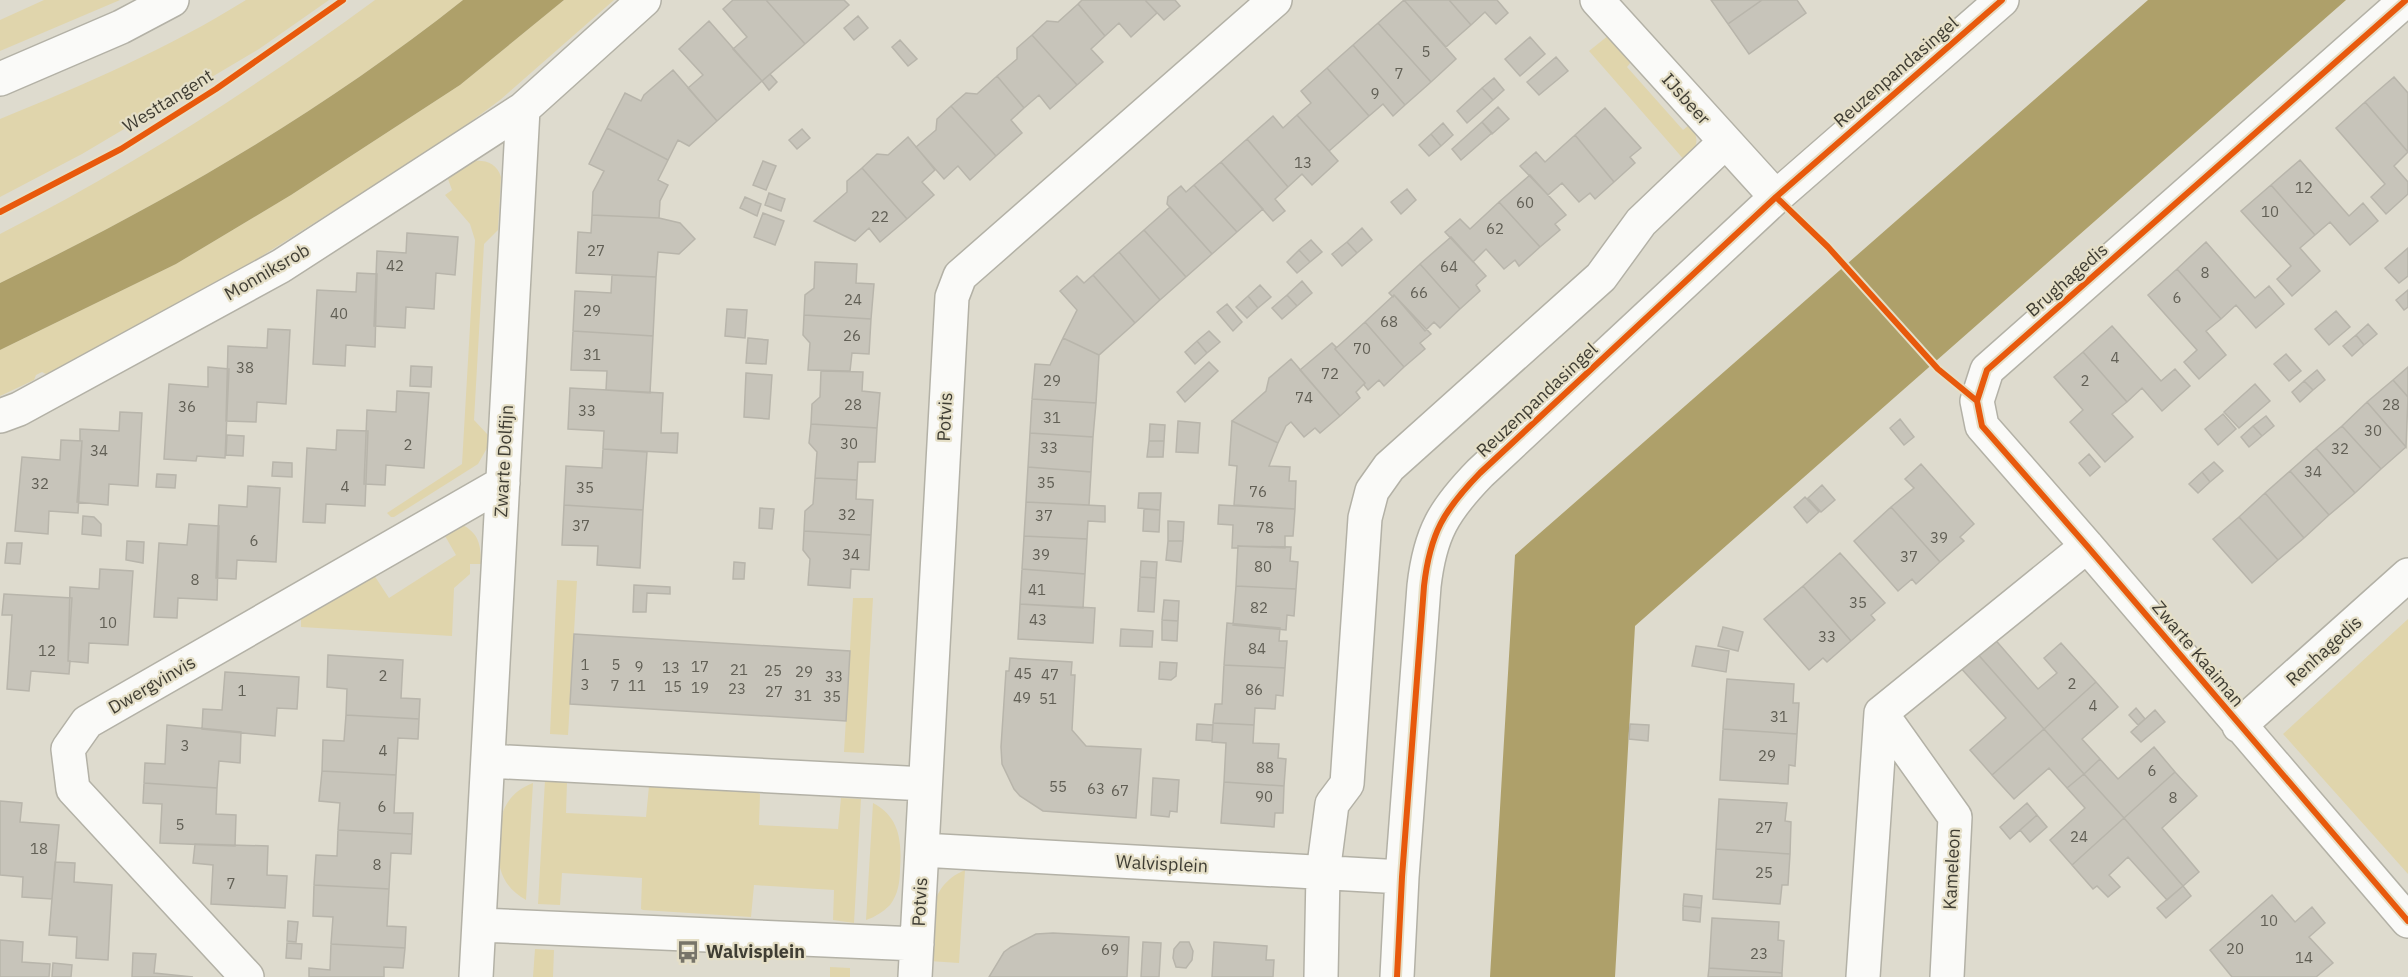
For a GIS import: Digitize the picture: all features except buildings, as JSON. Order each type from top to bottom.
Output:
[{"type":"street","points":[[0,79],[120,27],[172,0]]},
{"type":"street","points":[[522,109],[644,0]]},
{"type":"street","name":"Potvis","points":[[915,977],[952,297],[960,276],[1275,0]]},
{"type":"street","name":"IJsbeer","points":[[1597,0],[1776,197]]},
{"type":"street","name":"Reuzenpandasingel","points":[[1397,977],[1402,878],[1425,578],[1428,555],[1438,525],[1457,498],[1480,473],[1776,197],[2002,0]]},
{"type":"street","name":"Brughagedis","points":[[1977,401],[1987,370],[2406,0]]},
{"type":"street","name":"Monniksrob","points":[[0,416],[19,409],[281,266],[522,109]]},
{"type":"street","name":"Zwarte Dolfijn","points":[[476,977],[522,109]]},
{"type":"street","points":[[1321,977],[1323,873],[1332,804],[1347,784],[1365,518],[1372,490],[1389,467],[1601,277],[1641,222],[1725,142]]},
{"type":"street","name":"Zwarte Kaaiman","points":[[1977,401],[1982,426],[2408,921]]},
{"type":"street","name":"Dwergvinvis","points":[[248,977],[72,789],[68,749],[87,722],[503,483]]},
{"type":"street","points":[[1863,977],[1881,712],[2087,546]]},
{"type":"street","name":"Renhagedis","points":[[2239,726],[2408,575]]},
{"type":"street","name":"Kameleon","points":[[1881,712],[1955,817],[1947,977]]},
{"type":"street","points":[[488,761],[925,784]]},
{"type":"street","name":"Walvisplein","points":[[922,850],[1402,878]]},
{"type":"street","points":[[479,925],[917,944]]},
{"type":"shaded area","points":[[44,0],[120,0],[0,51],[0,20]]},
{"type":"shaded area","points":[[246,0],[329,0],[259,49],[82,154],[0,197],[0,119],[126,65],[217,18]]},
{"type":"shaded area","points":[[375,0],[463,0],[408,42],[297,119],[122,221],[0,283],[0,234],[98,181],[239,95]]},
{"type":"shaded area","points":[[463,0],[564,0],[460,85],[291,195],[176,264],[0,350],[0,283],[122,221],[297,119],[408,42]]},
{"type":"shaded area","points":[[564,0],[614,0],[500,100],[446,140],[222,281],[105,346],[46,374],[42,372],[36,375],[34,380],[0,396],[0,350],[176,264],[291,195],[460,85]]},
{"type":"shaded area","points":[[2148,0],[2346,0],[1635,626],[1615,977],[1490,977],[1515,555]]},
{"type":"shaded area","points":[[1609,35],[1632,61],[1627,67],[1683,130],[1689,125],[1693,130],[1696,144],[1686,162],[1589,51]]},
{"type":"shaded area","points":[[474,161],[491,164],[501,177],[498,230],[484,244],[474,420],[488,435],[487,448],[478,464],[391,517],[387,513],[462,464],[475,240],[470,224],[445,195],[452,190],[448,179]]},
{"type":"shaded area","points":[[461,524],[472,531],[478,540],[481,564],[470,564],[470,574],[454,588],[452,636],[301,627],[301,616],[372,572],[389,598],[456,555],[441,529]]},
{"type":"shaded area","points":[[557,580],[577,581],[568,735],[550,734]]},
{"type":"shaded area","points":[[853,598],[873,598],[864,753],[844,752]]},
{"type":"shaded area","points":[[2408,619],[2408,874],[2283,734]]},
{"type":"shaded area","points":[[545,780],[567,782],[566,813],[646,817],[649,786],[758,793],[760,794],[759,825],[838,829],[841,798],[861,799],[854,923],[833,920],[834,890],[754,885],[751,917],[643,910],[641,909],[642,878],[562,873],[560,905],[538,904]]},
{"type":"shaded area","points":[[533,783],[526,900],[511,888],[502,874],[498,858],[498,839],[500,821],[506,805],[517,792]]},
{"type":"shaded area","points":[[873,803],[889,815],[894,823],[899,840],[900,874],[893,901],[879,914],[866,920]]},
{"type":"shaded area","points":[[965,870],[959,963],[929,961],[931,921],[937,897],[952,877]]},
{"type":"shaded area","points":[[535,949],[554,950],[553,977],[533,977]]},
{"type":"shaded area","points":[[830,967],[850,968],[850,977],[830,977]]},
{"type":"cycle path","name":"Westtangent","points":[[0,212],[121,149],[216,89],[343,0]]},
{"type":"cycle path","points":[[1397,977],[1402,877],[1424,586],[1430,551],[1448,511],[1480,473],[1776,197],[2002,0]]},
{"type":"cycle path","points":[[2406,0],[1987,370],[1977,401],[1982,426],[2408,921]]},
{"type":"cycle path","points":[[1776,197],[1828,247],[1938,369],[1977,401]]},
{"type":"place","name":"Walvisplein","points":[[688,952]]}]
